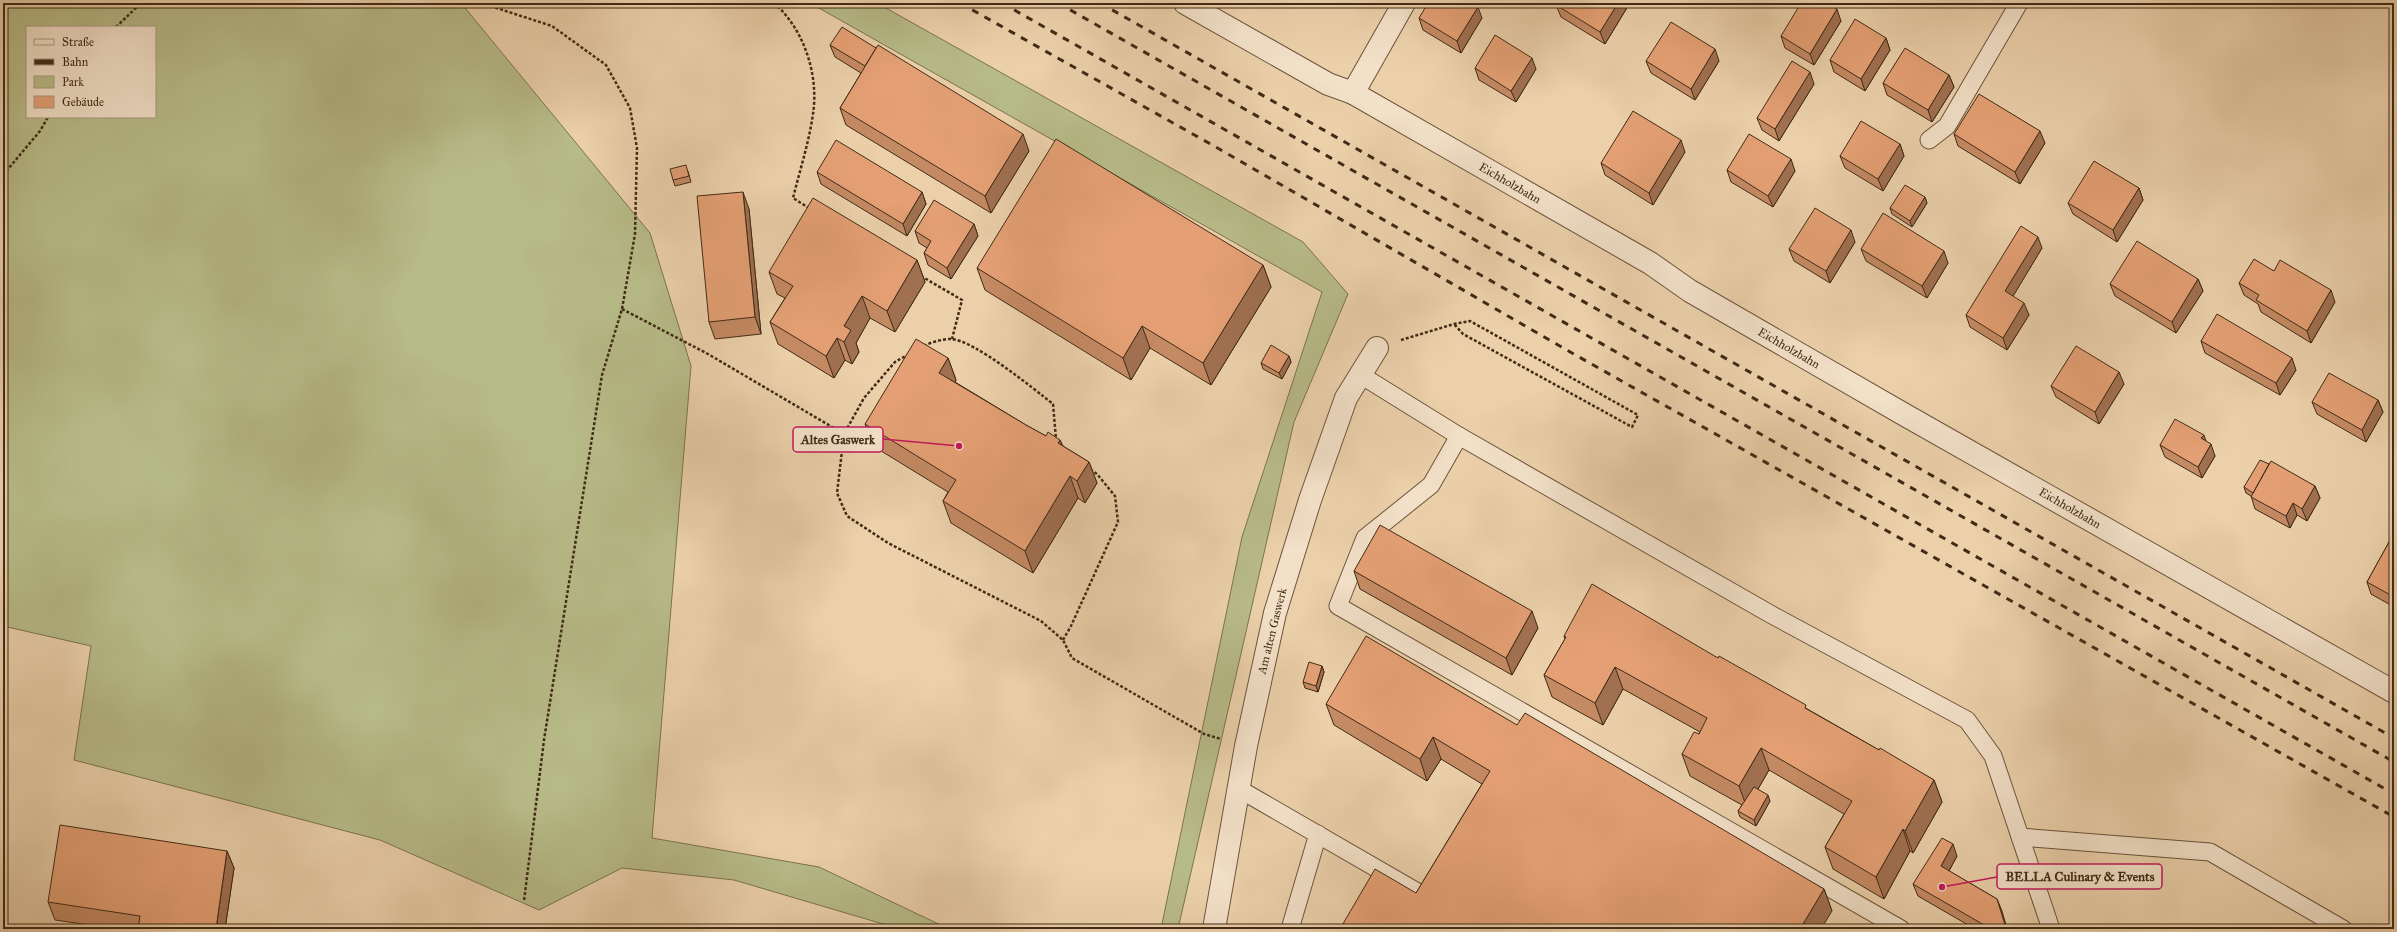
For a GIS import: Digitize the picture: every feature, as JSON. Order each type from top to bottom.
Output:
[{"type":"street","name":"Eichholzbahn","points":[[1185,3],[1328,84],[1353,93],[1650,263],[1690,291],[1905,416],[2394,692]]},
{"type":"street","points":[[1353,93],[1404,3]]},
{"type":"street","name":"Am alten Gaswerk","points":[[1214,929],[1246,746],[1275,613],[1310,500],[1346,398],[1359,374],[1377,348]]},
{"type":"lane","points":[[1929,140],[1947,126],[2019,3]]},
{"type":"lane","points":[[1359,374],[1459,436],[1772,615],[1967,720],[1994,756],[2050,929]]},
{"type":"lane","points":[[1459,436],[1431,485],[1365,538],[1338,606],[1901,929]]},
{"type":"lane","points":[[1239,789],[1433,901]]},
{"type":"lane","points":[[1290,929],[1318,834]]},
{"type":"lane","points":[[2020,837],[2210,852],[2343,929]]},
{"type":"path","points":[[117,26],[141,3]]},
{"type":"path","points":[[422,3],[429,5],[455,3]]},
{"type":"path","points":[[480,3],[552,26],[606,65],[630,108],[637,148],[635,234],[622,309],[601,383],[544,740],[524,901]]},
{"type":"path","points":[[774,3],[783,11],[804,42],[813,80],[813,114],[793,198],[813,210]]},
{"type":"path","points":[[3,175],[40,131],[47,118]]},
{"type":"path","points":[[916,274],[962,300],[952,339]]},
{"type":"path","points":[[622,309],[708,354],[844,434]]},
{"type":"path","points":[[1377,348],[1454,324],[1470,321],[1638,415],[1632,427],[1463,334],[1454,324]]},
{"type":"path","points":[[921,348],[928,344],[952,339],[977,350],[1018,376],[1053,404],[1057,434],[1056,440]]},
{"type":"path","points":[[915,351],[895,362],[864,398],[844,434],[837,493],[847,516],[888,543],[1041,621],[1062,640],[1072,658],[1204,734],[1246,746]]},
{"type":"path","points":[[1062,640],[1118,522],[1115,496],[1097,474],[1085,466]]},
{"type":"green space","points":[[3,3],[461,3],[650,233],[691,366],[652,838],[819,867],[949,929],[900,929],[734,880],[622,868],[539,910],[380,840],[74,760],[91,646],[3,626]]},
{"type":"green space","points":[[810,3],[877,3],[1303,242],[1348,294],[1294,422],[1178,929],[1161,929],[1242,537],[1322,292]]},
{"type":"building","points":[[1428,3],[1472,3],[1478,7],[1457,41],[1419,18]]},
{"type":"building","points":[[1558,3],[1618,3],[1600,32],[1556,5]]},
{"type":"building","points":[[1801,3],[1826,3],[1837,9],[1810,54],[1781,36]]},
{"type":"building","points":[[1855,19],[1886,38],[1861,79],[1830,60]]},
{"type":"building","points":[[1671,22],[1715,49],[1691,89],[1646,61]]},
{"type":"building","points":[[842,27],[876,48],[865,66],[830,45]]},
{"type":"building","points":[[1495,35],[1532,58],[1511,91],[1475,68]]},
{"type":"building","points":[[878,45],[1023,134],[985,196],[840,108]]},
{"type":"building","points":[[1905,48],[1949,75],[1928,110],[1883,83]]},
{"type":"building","points":[[1792,61],[1810,72],[1775,129],[1757,118]]},
{"type":"building","points":[[1979,94],[2040,131],[2015,172],[1954,134]]},
{"type":"building","points":[[1633,111],[1681,140],[1649,193],[1601,163]]},
{"type":"building","points":[[1861,121],[1900,144],[1878,179],[1840,156]]},
{"type":"building","points":[[1749,134],[1791,159],[1768,196],[1727,170]]},
{"type":"building","points":[[1056,139],[1263,265],[1203,363],[1142,326],[1123,358],[977,268]]},
{"type":"building","points":[[836,140],[922,192],[903,224],[817,172]]},
{"type":"building","points":[[2094,161],[2139,188],[2113,230],[2068,203]]},
{"type":"building","points":[[686,165],[689,176],[673,180],[670,169]]},
{"type":"building","points":[[1905,185],[1925,197],[1910,221],[1890,208]]},
{"type":"building","points":[[743,192],[755,317],[709,322],[697,196]]},
{"type":"building","points":[[813,198],[917,260],[887,311],[862,296],[844,326],[851,330],[844,342],[837,338],[826,356],[770,322],[793,286],[769,272]]},
{"type":"building","points":[[934,200],[974,224],[947,268],[924,253],[931,241],[915,231]]},
{"type":"building","points":[[1815,208],[1851,230],[1826,271],[1789,249]]},
{"type":"building","points":[[1883,213],[1944,251],[1922,286],[1861,249]]},
{"type":"building","points":[[2021,226],[2038,237],[2005,291],[2024,303],[2003,338],[1966,315]]},
{"type":"building","points":[[2137,241],[2198,279],[2172,322],[2110,284]]},
{"type":"building","points":[[2254,259],[2274,271],[2280,260],[2331,290],[2307,331],[2256,300],[2259,295],[2239,283]]},
{"type":"building","points":[[2217,314],[2292,358],[2276,383],[2201,341]]},
{"type":"building","points":[[916,339],[948,358],[939,373],[1046,436],[1048,432],[1060,440],[1058,443],[1089,462],[1077,481],[1070,476],[1025,551],[943,501],[956,480],[865,424]]},
{"type":"building","points":[[1271,345],[1289,356],[1279,373],[1261,363]]},
{"type":"building","points":[[2076,346],[2119,372],[2095,412],[2051,386]]},
{"type":"building","points":[[2329,373],[2378,400],[2362,430],[2312,402]]},
{"type":"building","points":[[2175,419],[2204,435],[2201,438],[2211,444],[2198,467],[2160,445]]},
{"type":"building","points":[[2260,460],[2269,464],[2253,493],[2244,487]]},
{"type":"building","points":[[2271,461],[2315,486],[2302,509],[2293,503],[2286,516],[2251,497]]},
{"type":"building","points":[[1380,525],[1532,611],[1506,658],[1354,571]]},
{"type":"building","points":[[2394,533],[2394,597],[2367,582]]},
{"type":"building","points":[[1592,584],[1718,658],[1719,656],[1806,705],[1805,708],[1879,750],[1880,748],[1934,780],[1905,831],[1903,829],[1876,877],[1825,847],[1852,801],[1761,748],[1739,786],[1682,754],[1694,732],[1699,734],[1707,718],[1615,667],[1595,703],[1544,675],[1566,637],[1564,636]]},
{"type":"building","points":[[1366,636],[1517,725],[1525,713],[1824,889],[1800,929],[1340,929],[1375,869],[1416,893],[1490,771],[1433,737],[1420,759],[1326,704]]},
{"type":"building","points":[[1309,662],[1322,666],[1316,686],[1303,682]]},
{"type":"building","points":[[1754,787],[1768,795],[1754,820],[1738,811]]},
{"type":"building","points":[[60,825],[227,851],[216,929],[138,929],[140,916],[48,902]]},
{"type":"building","points":[[1942,838],[1953,844],[1941,866],[1997,899],[2006,928],[2016,929],[1991,929],[1913,884]]},
{"type":"railway","points":[[960,3],[1214,146],[1572,353],[2394,817]]},
{"type":"railway","points":[[1002,3],[2394,794]]},
{"type":"railway","points":[[1058,3],[2394,762]]},
{"type":"railway","points":[[1100,3],[2394,738]]},
{"type":"place","name":"Altes Gaswerk","points":[[959,446]]},
{"type":"place","name":"BELLA Culinary & Events","points":[[1942,887]]}]
